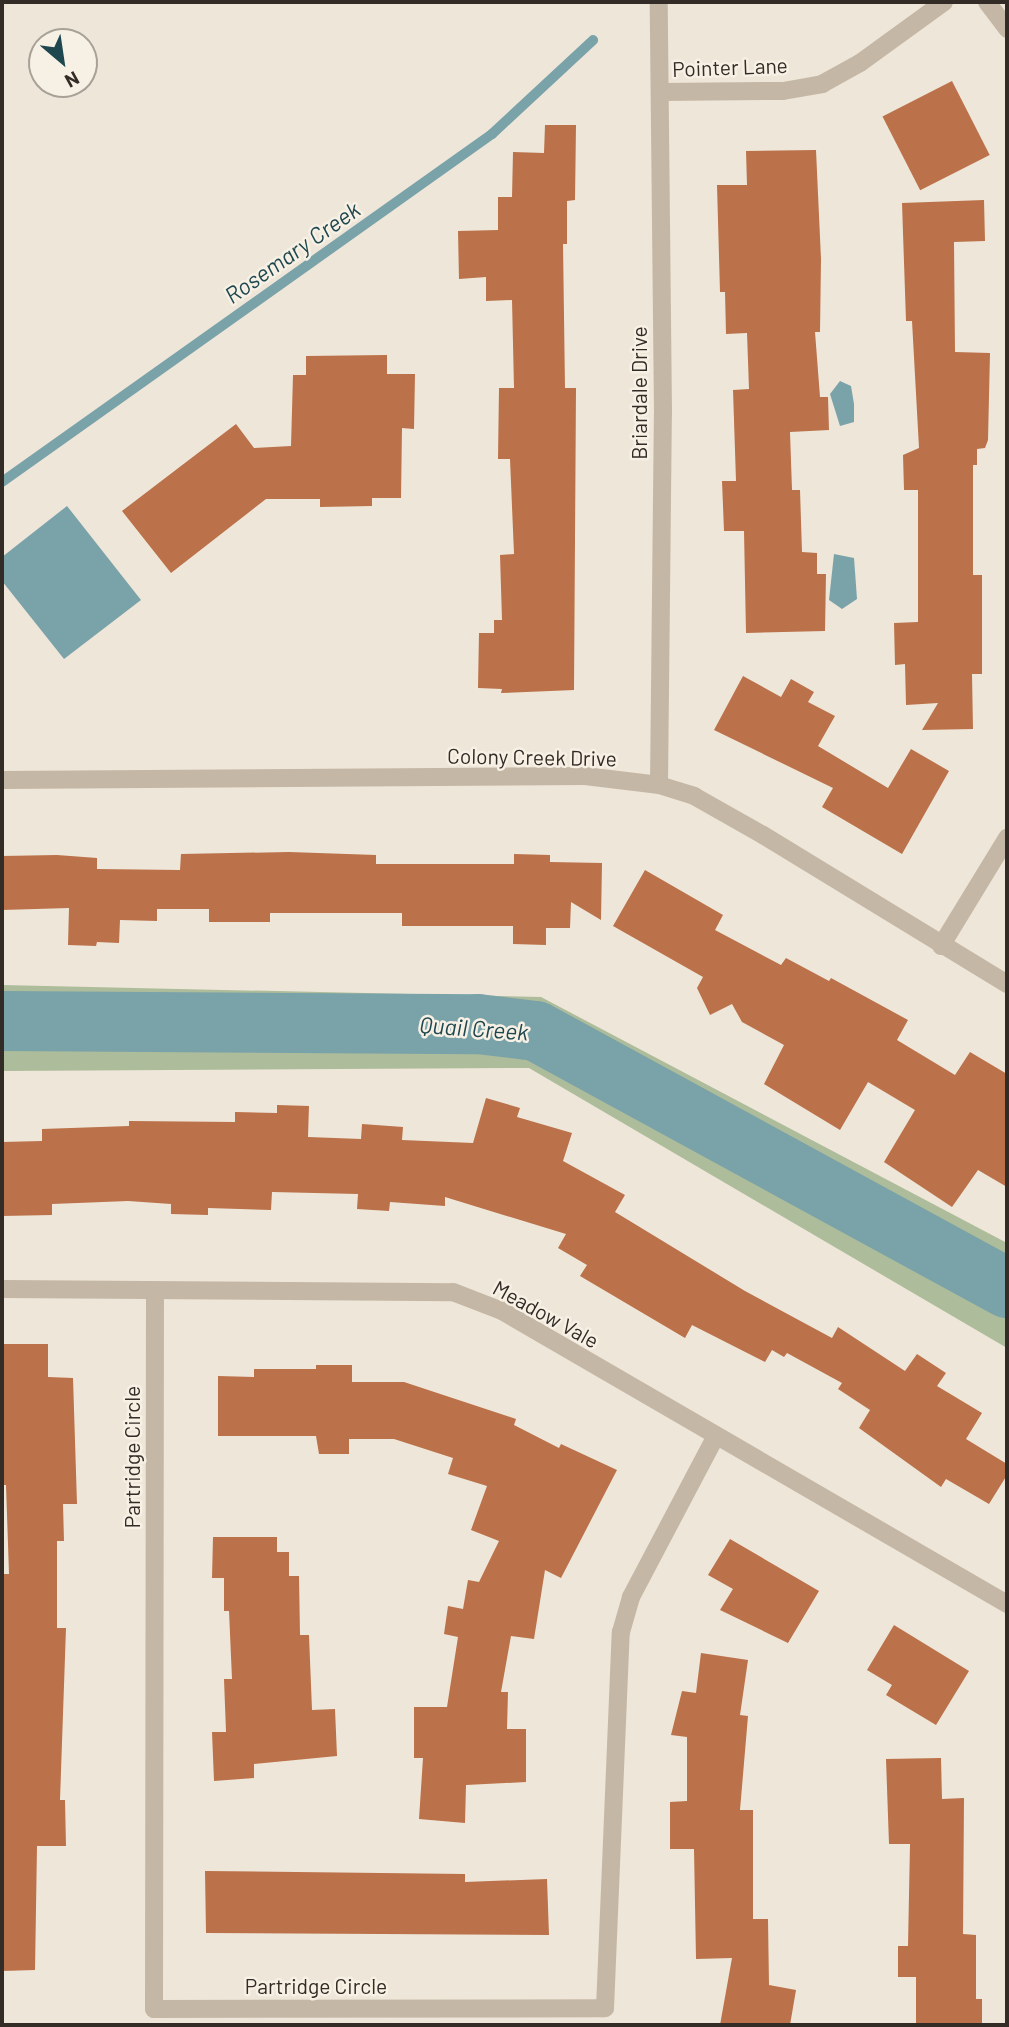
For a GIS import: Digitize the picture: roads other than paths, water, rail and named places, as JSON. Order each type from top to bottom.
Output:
[{"type":"street","name":"Briardale Drive","points":[[659,2],[659,785]]},
{"type":"street","name":"Pointer Lane","points":[[660,92],[783,92],[822,84],[860,63],[944,2]]},
{"type":"street","points":[[987,2],[1007,29]]},
{"type":"street","name":"Colony Creek Drive","points":[[2,779],[585,776],[659,785],[694,796],[763,835],[1007,984]]},
{"type":"street","points":[[942,946],[1007,838]]},
{"type":"street","name":"Meadow Vale","points":[[2,1289],[453,1292],[502,1311],[715,1438],[1007,1604]]},
{"type":"street","name":"Partridge Circle","points":[[155,1290],[154,2009],[605,2008],[621,1632],[631,1597],[715,1438]]},
{"type":"water","points":[[840,381],[851,386],[854,422],[840,426],[830,394]]},
{"type":"water","points":[[67,506],[141,600],[64,659],[2,581],[2,557]]},
{"type":"water","points":[[834,554],[854,558],[857,599],[842,609],[829,600]]},
{"type":"waterway","name":"Rosemary Creek","points":[[2,482],[492,134],[593,40]]},
{"type":"waterway","name":"Quail Creek","points":[[2,1021],[478,1024],[536,1031],[1007,1288]]}]
